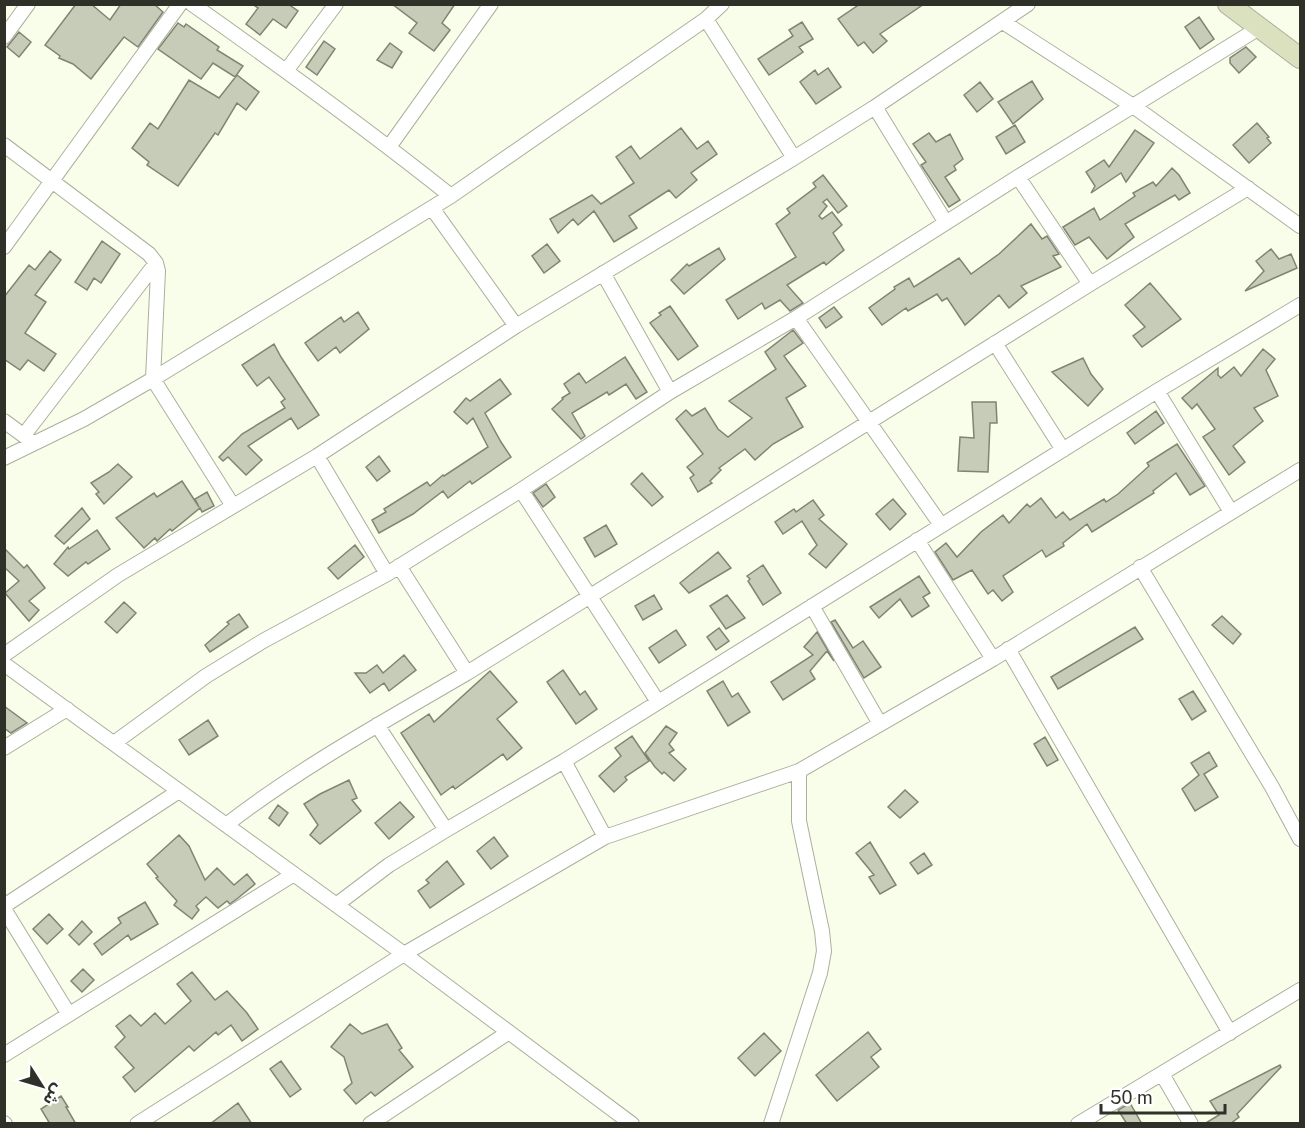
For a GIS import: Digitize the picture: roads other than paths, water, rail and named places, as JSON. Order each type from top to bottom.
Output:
[{"type":"street","points":[[4,37],[28,4]]},
{"type":"street","points":[[4,247],[180,4]]},
{"type":"street","points":[[192,4],[389,147],[451,196]]},
{"type":"street","points":[[286,71],[336,4]]},
{"type":"street","points":[[389,147],[491,4]]},
{"type":"street","points":[[4,655],[118,575],[317,456],[516,327],[794,158],[875,107],[1028,4]]},
{"type":"street","points":[[1228,4],[1300,58]]},
{"type":"street","points":[[4,458],[29,440],[84,419],[153,379],[451,196],[706,19],[719,5]]},
{"type":"street","points":[[706,19],[794,158]]},
{"type":"street","points":[[1003,22],[1133,106],[1300,226]]},
{"type":"street","points":[[114,743],[206,676],[263,641],[387,574],[521,490],[670,392],[796,318],[1259,28]]},
{"type":"street","points":[[875,107],[946,222]]},
{"type":"street","points":[[4,145],[150,254],[156,263],[158,271],[153,379],[233,506]]},
{"type":"street","points":[[1018,177],[1090,284]]},
{"type":"street","points":[[226,825],[260,799],[377,725],[467,673],[1248,188]]},
{"type":"street","points":[[432,208],[516,327]]},
{"type":"street","points":[[29,440],[156,263]]},
{"type":"street","points":[[603,273],[670,392]]},
{"type":"street","points":[[336,904],[389,866],[446,830],[564,761],[1157,391],[1300,305]]},
{"type":"street","points":[[796,318],[941,525]]},
{"type":"street","points":[[995,343],[1063,450]]},
{"type":"street","points":[[1157,391],[1231,512]]},
{"type":"street","points":[[4,420],[29,440]]},
{"type":"street","points":[[317,456],[387,574]]},
{"type":"street","points":[[137,1124],[404,954],[605,837],[799,771],[1008,649],[1300,470]]},
{"type":"street","points":[[521,490],[658,702]]},
{"type":"street","points":[[917,540],[993,658]]},
{"type":"street","points":[[399,566],[467,673]]},
{"type":"street","points":[[1140,567],[1272,787],[1300,839]]},
{"type":"street","points":[[812,606],[880,724]]},
{"type":"street","points":[[1008,649],[1230,1033]]},
{"type":"street","points":[[4,664],[404,954],[509,1032],[621,1121]]},
{"type":"street","points":[[4,748],[67,709]]},
{"type":"street","points":[[377,725],[446,830]]},
{"type":"street","points":[[564,761],[605,837]]},
{"type":"street","points":[[771,1124],[820,973],[824,951],[822,931],[799,821],[799,771]]},
{"type":"street","points":[[68,1013],[4,908],[179,791]]},
{"type":"street","points":[[4,1055],[294,874]]},
{"type":"street","points":[[1078,1124],[1300,990]]},
{"type":"street","points":[[370,1124],[509,1032]]},
{"type":"street","points":[[1162,1074],[1191,1124]]}]
